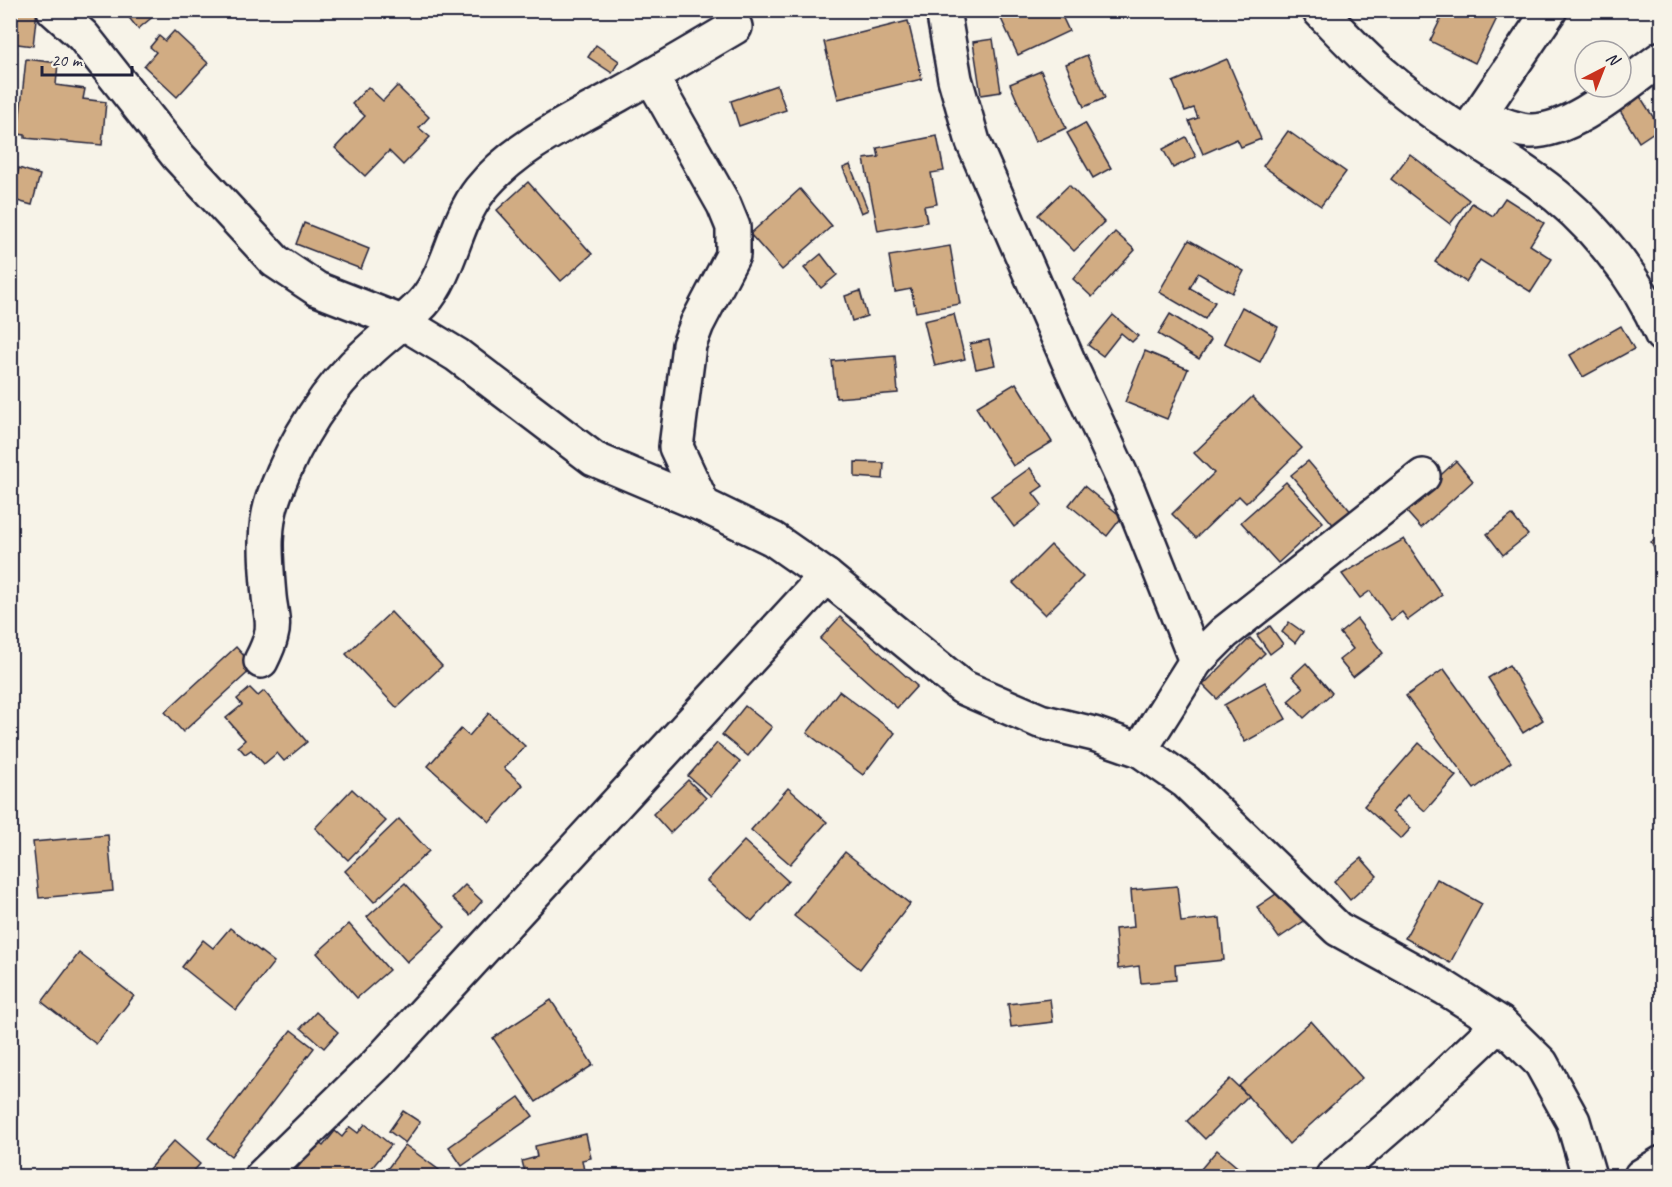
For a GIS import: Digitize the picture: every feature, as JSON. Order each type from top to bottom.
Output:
[{"type":"street","points":[[54,10],[83,36],[177,155],[275,261],[317,289],[404,323],[457,356],[594,459],[703,505],[773,538],[826,576],[962,687],[1040,721],[1094,734],[1140,750],[1186,782],[1338,929],[1445,988],[1500,1023],[1541,1064],[1573,1121],[1589,1176]]},
{"type":"street","points":[[943,10],[955,79],[973,142],[1070,365],[1128,490],[1196,662]]},
{"type":"street","points":[[1319,10],[1388,78],[1472,126],[1581,218],[1617,260],[1662,335]]},
{"type":"street","points":[[1472,126],[1550,10]]},
{"type":"street","points":[[261,662],[272,635],[266,537],[274,494],[314,415],[343,377],[369,351],[404,323],[427,298],[441,274],[480,190],[519,155],[566,124],[735,27]]},
{"type":"street","points":[[1472,126],[1527,131],[1557,125],[1593,108],[1662,58]]},
{"type":"street","points":[[651,76],[724,205],[733,227],[733,255],[697,324],[689,345],[676,447],[703,505]]},
{"type":"street","points":[[1140,750],[1196,662],[1255,606],[1423,476]]},
{"type":"street","points":[[262,1176],[377,1064],[826,576]]},
{"type":"street","points":[[1333,1176],[1500,1023]]},
{"type":"street","points":[[1641,1176],[1662,1163]]},
{"type":"building","points":[[10,10],[37,10],[33,46],[10,43]]},
{"type":"building","points":[[123,10],[161,10],[138,29]]},
{"type":"building","points":[[997,10],[1059,10],[1069,31],[1018,55]]},
{"type":"building","points":[[1445,10],[1501,10],[1475,63],[1430,41]]},
{"type":"building","points":[[908,21],[922,79],[838,99],[824,42]]},
{"type":"building","points":[[174,31],[208,63],[177,97],[144,66],[156,52],[150,47],[159,36],[165,41]]},
{"type":"building","points":[[993,39],[1001,92],[981,95],[973,42]]},
{"type":"building","points":[[596,45],[619,61],[612,73],[588,57]]},
{"type":"building","points":[[10,51],[17,52],[10,103]]},
{"type":"building","points":[[1087,55],[1105,98],[1084,107],[1066,64]]},
{"type":"building","points":[[26,59],[58,63],[56,85],[85,89],[83,99],[106,102],[102,145],[25,138],[25,135],[18,134]]},
{"type":"building","points":[[1227,59],[1261,139],[1241,147],[1237,139],[1203,154],[1189,121],[1198,118],[1194,108],[1185,111],[1173,82]]},
{"type":"building","points":[[1041,71],[1066,128],[1035,142],[1010,84]]},
{"type":"building","points":[[777,85],[786,110],[739,126],[731,101]]},
{"type":"building","points":[[397,86],[429,117],[419,128],[430,137],[403,165],[389,151],[365,176],[335,148],[365,116],[352,104],[368,87],[383,101]]},
{"type":"building","points":[[1638,93],[1660,128],[1639,142],[1617,106],[1628,99],[1633,99],[1633,96]]},
{"type":"building","points":[[1085,123],[1111,168],[1093,178],[1067,133]]},
{"type":"building","points":[[1288,131],[1346,172],[1321,206],[1263,166]]},
{"type":"building","points":[[937,136],[944,171],[931,173],[937,204],[924,206],[927,222],[878,231],[864,159],[879,157],[877,148]]},
{"type":"building","points":[[1186,137],[1196,157],[1173,168],[1163,149]]},
{"type":"building","points":[[1410,154],[1469,200],[1450,224],[1391,179]]},
{"type":"building","points":[[850,165],[868,210],[861,213],[843,168]]},
{"type":"building","points":[[19,168],[40,175],[32,205],[10,199]]},
{"type":"building","points":[[528,182],[592,254],[561,281],[497,210]]},
{"type":"building","points":[[1069,185],[1104,222],[1074,251],[1038,215]]},
{"type":"building","points":[[800,189],[832,226],[782,270],[750,234]]},
{"type":"building","points":[[1505,198],[1544,223],[1530,245],[1552,259],[1531,292],[1480,260],[1466,282],[1435,262],[1472,203],[1493,216]]},
{"type":"building","points":[[304,223],[369,249],[361,269],[296,244]]},
{"type":"building","points":[[1115,232],[1135,250],[1092,297],[1073,279]]},
{"type":"building","points":[[1189,240],[1244,271],[1232,293],[1198,273],[1190,288],[1215,302],[1205,319],[1159,292]]},
{"type":"building","points":[[950,246],[960,304],[916,312],[911,289],[895,292],[889,256]]},
{"type":"building","points":[[821,254],[837,275],[821,288],[804,268]]},
{"type":"building","points":[[860,291],[867,316],[852,321],[845,296]]},
{"type":"building","points":[[1242,307],[1278,327],[1260,362],[1224,343]]},
{"type":"building","points":[[954,314],[965,359],[935,366],[924,321]]},
{"type":"building","points":[[1170,314],[1211,340],[1199,359],[1158,334]]},
{"type":"building","points":[[1113,315],[1138,336],[1132,342],[1121,333],[1103,356],[1088,345]]},
{"type":"building","points":[[1621,326],[1634,349],[1583,377],[1570,355]]},
{"type":"building","points":[[989,340],[995,365],[976,369],[970,344]]},
{"type":"building","points":[[1145,351],[1188,369],[1167,419],[1125,402]]},
{"type":"building","points":[[895,356],[898,393],[836,398],[832,361]]},
{"type":"building","points":[[1016,383],[1052,442],[1013,466],[976,407]]},
{"type":"building","points":[[1252,397],[1302,448],[1246,503],[1239,496],[1196,538],[1172,514],[1214,473],[1194,453]]},
{"type":"building","points":[[1308,461],[1359,521],[1342,535],[1291,475]]},
{"type":"building","points":[[1456,461],[1473,481],[1421,528],[1404,509]]},
{"type":"building","points":[[855,462],[884,463],[883,479],[855,477]]},
{"type":"building","points":[[1030,468],[1043,486],[1033,493],[1042,505],[1014,527],[991,496]]},
{"type":"building","points":[[1286,482],[1323,522],[1278,563],[1241,522]]},
{"type":"building","points":[[1084,486],[1122,517],[1107,536],[1069,505]]},
{"type":"building","points":[[1512,515],[1528,535],[1503,555],[1487,534]]},
{"type":"building","points":[[1662,537],[1662,564],[1651,542]]},
{"type":"building","points":[[1404,539],[1442,595],[1408,620],[1402,612],[1391,620],[1370,591],[1360,598],[1342,574]]},
{"type":"building","points":[[1051,545],[1083,577],[1045,615],[1013,583]]},
{"type":"building","points":[[391,612],[442,666],[397,708],[346,654]]},
{"type":"building","points":[[840,617],[917,686],[897,708],[820,639]]},
{"type":"building","points":[[1357,619],[1383,653],[1353,677],[1339,660],[1353,649],[1340,633]]},
{"type":"building","points":[[1289,622],[1303,632],[1295,643],[1282,632]]},
{"type":"building","points":[[1270,626],[1283,644],[1270,654],[1257,635]]},
{"type":"building","points":[[1250,638],[1265,653],[1217,699],[1203,685]]},
{"type":"building","points":[[236,647],[254,667],[183,732],[165,712]]},
{"type":"building","points":[[1306,663],[1332,693],[1304,718],[1288,701],[1303,688],[1292,676]]},
{"type":"building","points":[[1509,665],[1543,720],[1523,733],[1488,678]]},
{"type":"building","points":[[1444,669],[1511,762],[1474,789],[1406,696]]},
{"type":"building","points":[[1265,682],[1286,719],[1245,742],[1224,705]]},
{"type":"building","points":[[250,688],[258,696],[264,691],[307,742],[284,761],[277,753],[264,764],[251,750],[245,754],[238,746],[245,740],[226,718],[242,705],[237,699]]},
{"type":"building","points":[[839,691],[895,733],[863,775],[807,733]]},
{"type":"building","points":[[745,706],[772,727],[748,756],[722,735]]},
{"type":"building","points":[[489,713],[525,746],[504,768],[523,785],[490,822],[428,766],[461,729],[469,736]]},
{"type":"building","points":[[717,743],[740,762],[711,796],[688,776]]},
{"type":"building","points":[[1419,743],[1456,776],[1425,811],[1407,795],[1392,812],[1411,828],[1401,839],[1364,806]]},
{"type":"building","points":[[688,780],[706,798],[670,833],[653,814]]},
{"type":"building","points":[[788,788],[827,822],[790,864],[751,830]]},
{"type":"building","points":[[352,789],[386,821],[348,860],[315,828]]},
{"type":"building","points":[[399,819],[429,851],[374,902],[345,871]]},
{"type":"building","points":[[108,835],[113,891],[39,898],[33,842]]},
{"type":"building","points":[[744,841],[788,881],[752,921],[707,881]]},
{"type":"building","points":[[845,852],[910,904],[860,969],[794,916]]},
{"type":"building","points":[[1361,858],[1377,876],[1350,900],[1334,881]]},
{"type":"building","points":[[1437,879],[1482,904],[1450,963],[1405,938]]},
{"type":"building","points":[[405,883],[445,927],[407,962],[367,917]]},
{"type":"building","points":[[465,885],[482,901],[470,915],[452,898]]},
{"type":"building","points":[[1177,886],[1181,922],[1220,918],[1224,960],[1175,965],[1176,980],[1141,983],[1139,966],[1118,969],[1115,929],[1134,927],[1131,890]]},
{"type":"building","points":[[1282,890],[1304,921],[1279,938],[1257,907]]},
{"type":"building","points":[[349,924],[389,970],[357,998],[317,953]]},
{"type":"building","points":[[230,928],[274,962],[236,1010],[182,967],[203,940],[213,948]]},
{"type":"building","points":[[79,953],[134,996],[96,1044],[42,1002]]},
{"type":"building","points":[[1050,999],[1053,1022],[1011,1027],[1008,1004]]},
{"type":"building","points":[[551,1000],[593,1065],[536,1102],[493,1038]]},
{"type":"building","points":[[316,1012],[338,1032],[324,1048],[301,1028]]},
{"type":"building","points":[[1311,1021],[1362,1078],[1289,1144],[1239,1086]]},
{"type":"building","points":[[291,1030],[314,1048],[231,1156],[208,1138]]},
{"type":"building","points":[[1230,1079],[1248,1096],[1205,1139],[1187,1121]]},
{"type":"building","points":[[519,1097],[533,1116],[462,1166],[449,1147]]},
{"type":"building","points":[[403,1111],[420,1122],[405,1143],[389,1131]]},
{"type":"building","points":[[365,1124],[391,1145],[365,1176],[360,1172],[357,1176],[302,1176],[295,1171],[318,1142],[323,1146],[335,1131],[342,1137],[350,1127],[358,1133]]},
{"type":"building","points":[[586,1134],[591,1158],[582,1160],[585,1176],[526,1176],[522,1161],[537,1157],[535,1146]]},
{"type":"building","points":[[174,1141],[200,1164],[189,1176],[156,1176],[148,1170]]},
{"type":"building","points":[[405,1145],[439,1170],[434,1176],[382,1176]]},
{"type":"building","points":[[1217,1150],[1248,1176],[1195,1176]]}]
